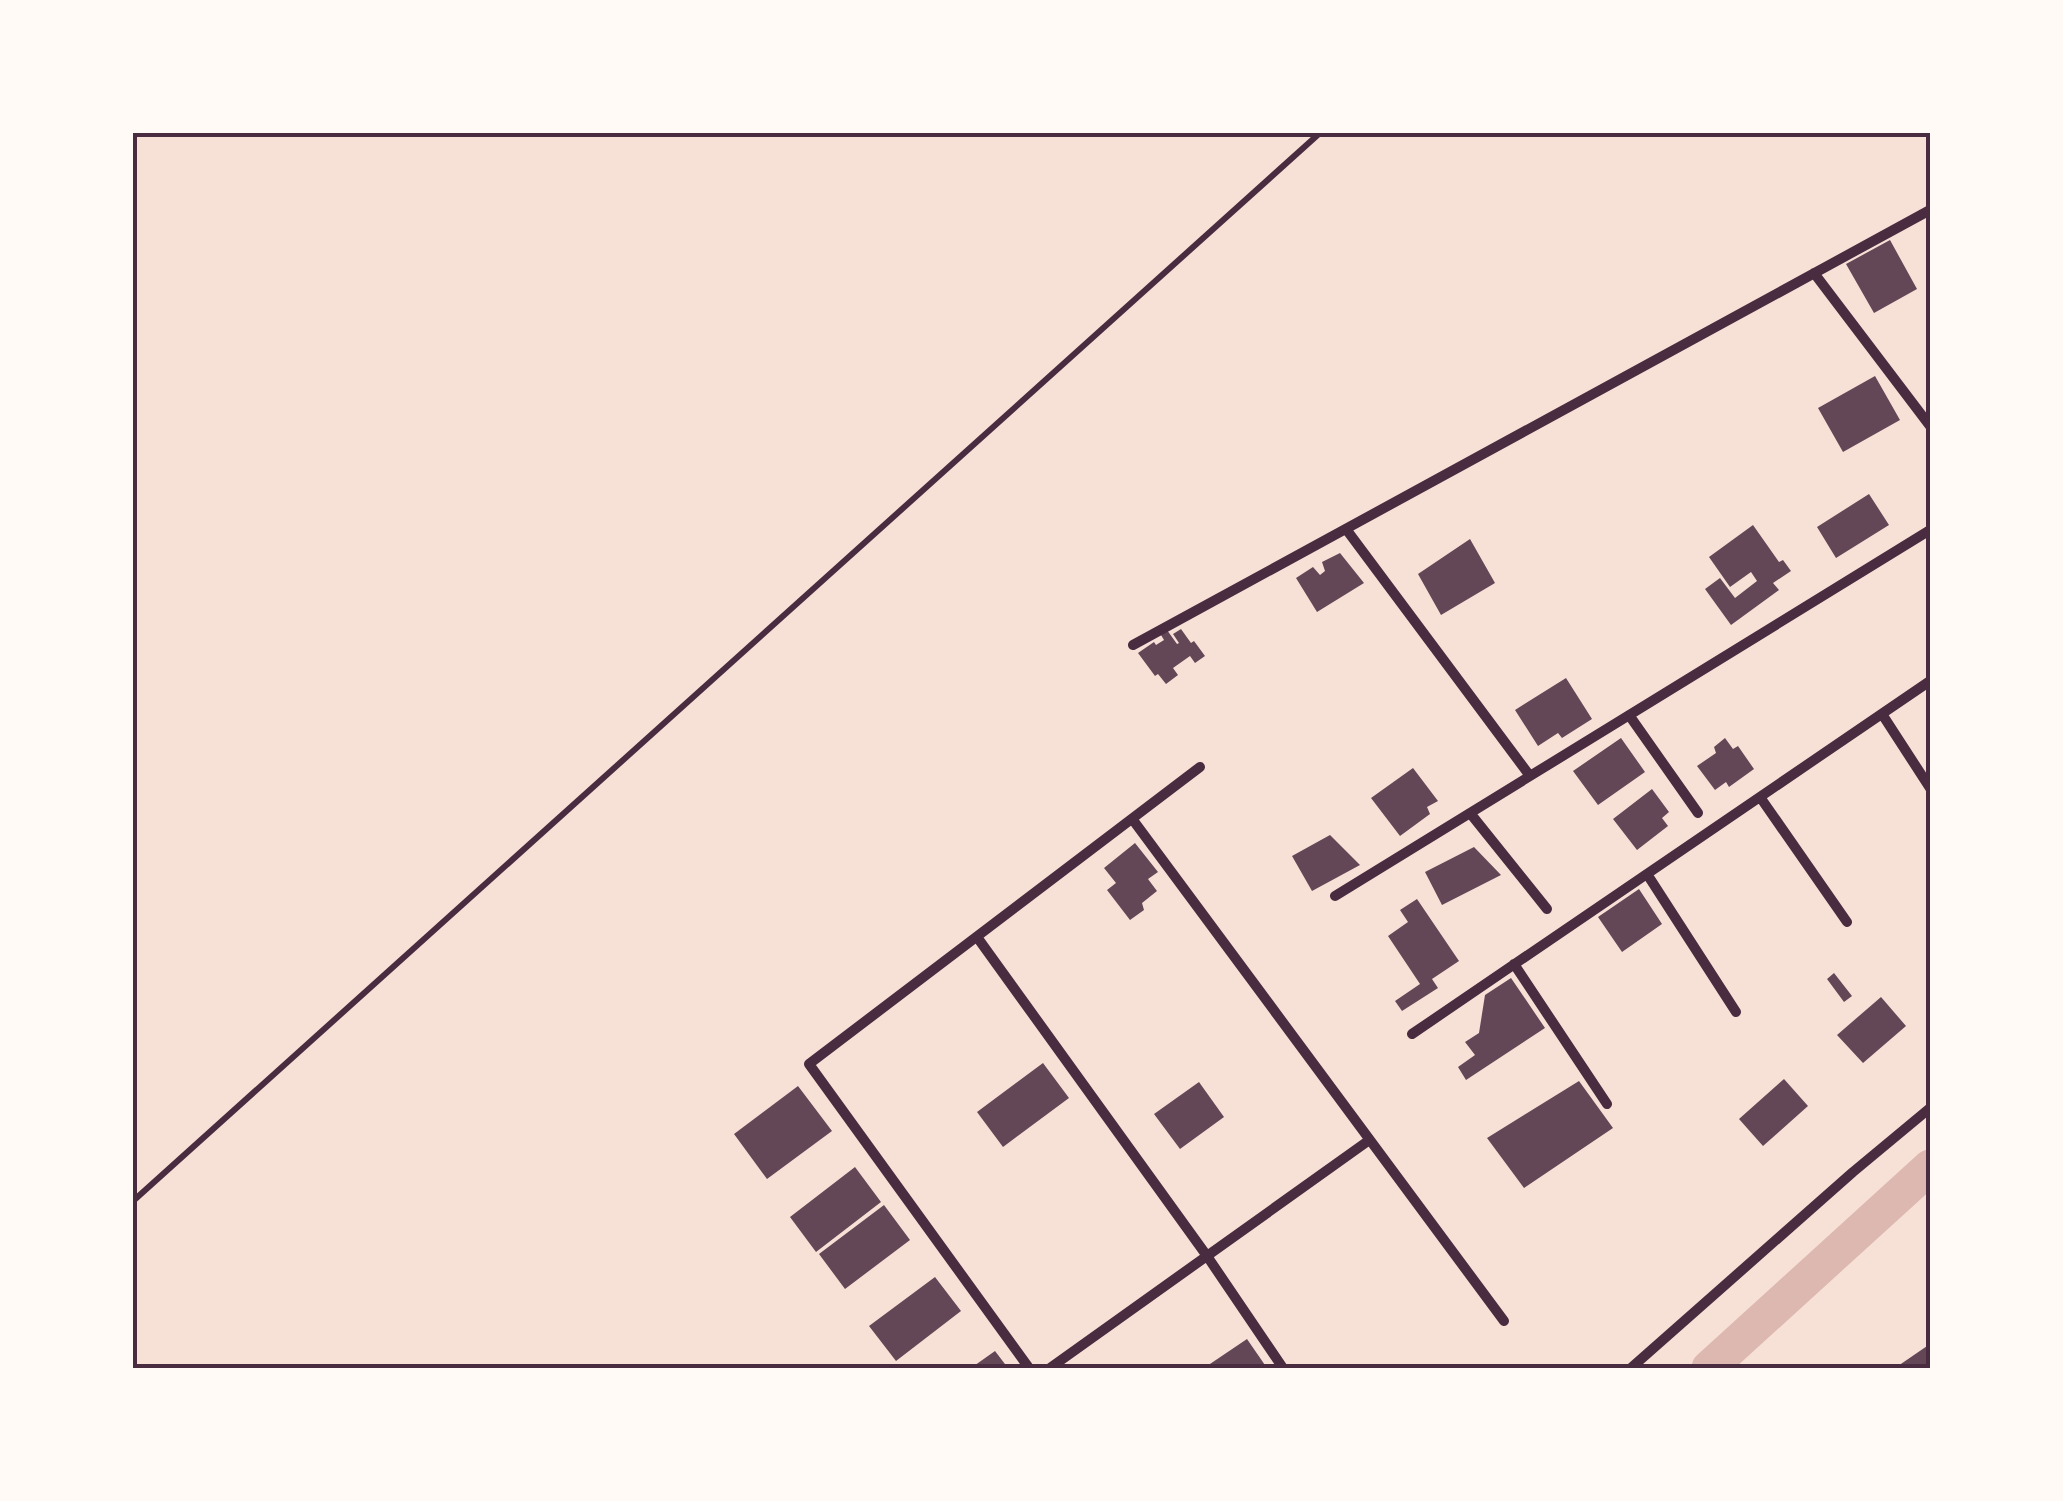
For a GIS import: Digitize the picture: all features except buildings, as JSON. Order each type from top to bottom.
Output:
[{"type":"street","points":[[1134,645],[1930,210]]},
{"type":"street","points":[[1814,274],[1930,426]]},
{"type":"street","points":[[1346,529],[1530,776]]},
{"type":"street","points":[[1336,896],[1930,530]]},
{"type":"street","points":[[1412,1034],[1930,680]]},
{"type":"street","points":[[1882,714],[1930,788]]},
{"type":"street","points":[[1629,716],[1698,813]]},
{"type":"street","points":[[1030,1368],[809,1064],[1200,767]]},
{"type":"street","points":[[1760,797],[1847,922]]},
{"type":"street","points":[[1470,813],[1547,909]]},
{"type":"street","points":[[1133,820],[1504,1321]]},
{"type":"street","points":[[1647,874],[1736,1012]]},
{"type":"street","points":[[977,937],[1284,1368]]},
{"type":"street","points":[[1514,964],[1606,1104]]},
{"type":"street","points":[[1631,1368],[1930,1108]]},
{"type":"street","points":[[1050,1368],[1368,1141]]},
{"type":"lane","points":[[132,1202],[1320,132]]},
{"type":"waterway","points":[[1709,1368],[1930,1167]]}]
